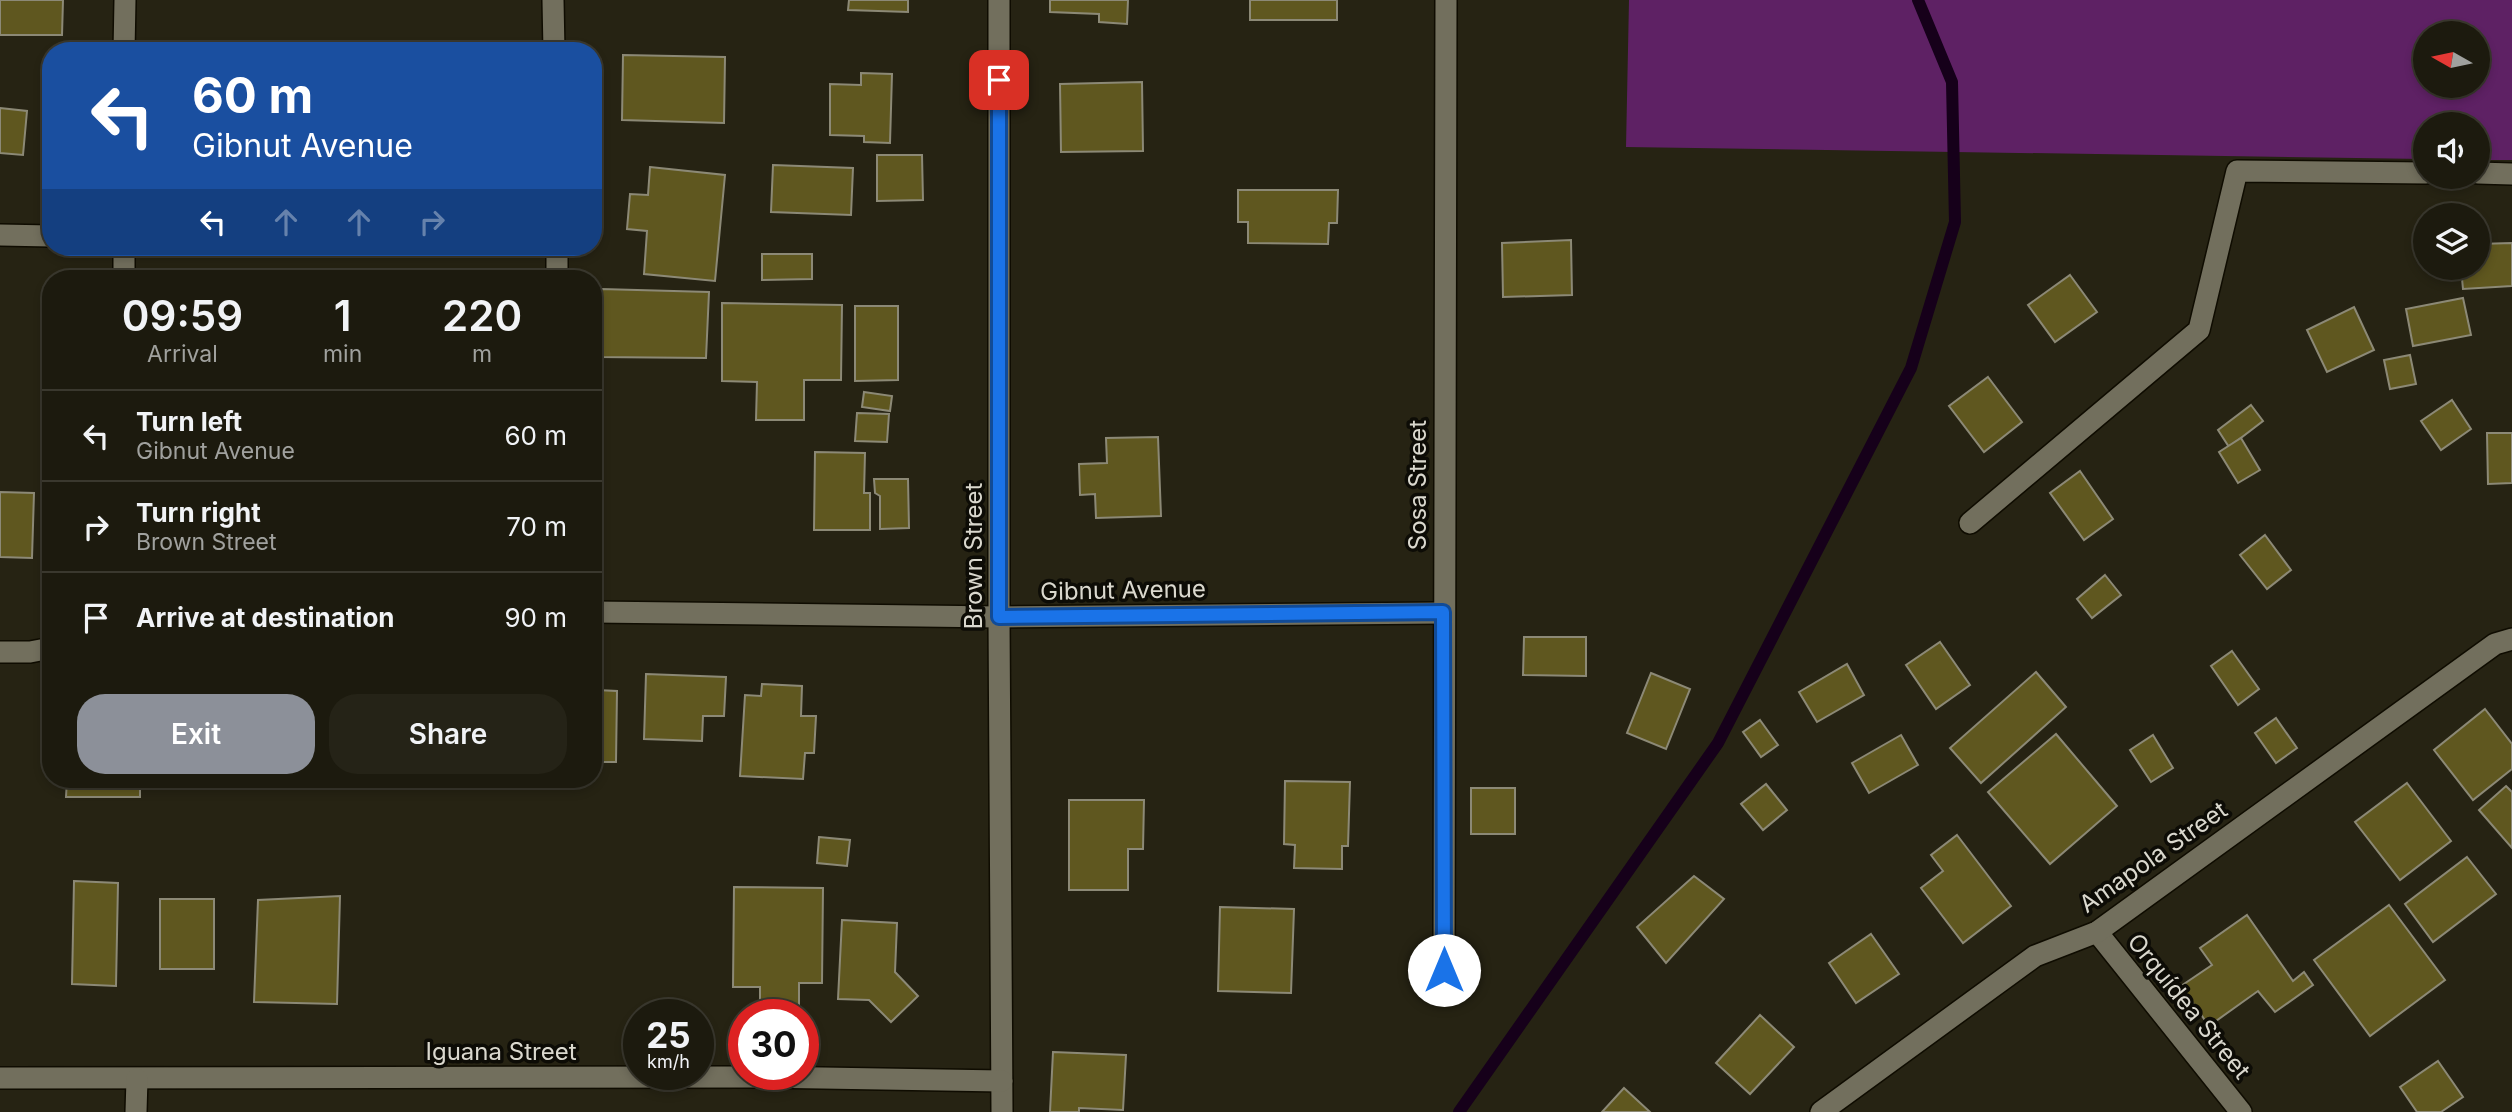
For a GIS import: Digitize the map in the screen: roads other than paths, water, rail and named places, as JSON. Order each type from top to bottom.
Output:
[{"type":"street","points":[[124,42],[125,0]]},
{"type":"street","points":[[553,0],[554,42]]},
{"type":"street","name":"Brown Street","points":[[999,0],[1002,1112]]},
{"type":"street","name":"Sosa Street","points":[[1444,970],[1446,0]]},
{"type":"street","points":[[1970,523],[2199,330],[2237,171],[2413,173]]},
{"type":"street","points":[[2490,173],[2512,174]]},
{"type":"street","points":[[0,236],[42,236]]},
{"type":"street","name":"Gibnut Avenue","points":[[602,612],[999,617],[1443,612]]},
{"type":"street","name":"Amapola Street","points":[[1822,1112],[2035,956],[2097,932],[2495,644],[2512,639]]},
{"type":"street","points":[[0,652],[42,650]]},
{"type":"street","name":"Orquídea Street","points":[[2097,932],[2241,1112]]},
{"type":"street","name":"Iguana Street","points":[[0,1078],[760,1077],[1002,1081]]},
{"type":"street","points":[[136,1112],[137,1079]]},
{"type":"waterway","points":[[1459,1112],[1718,743],[1911,368],[1955,222],[1952,82],[1918,0]]}]
